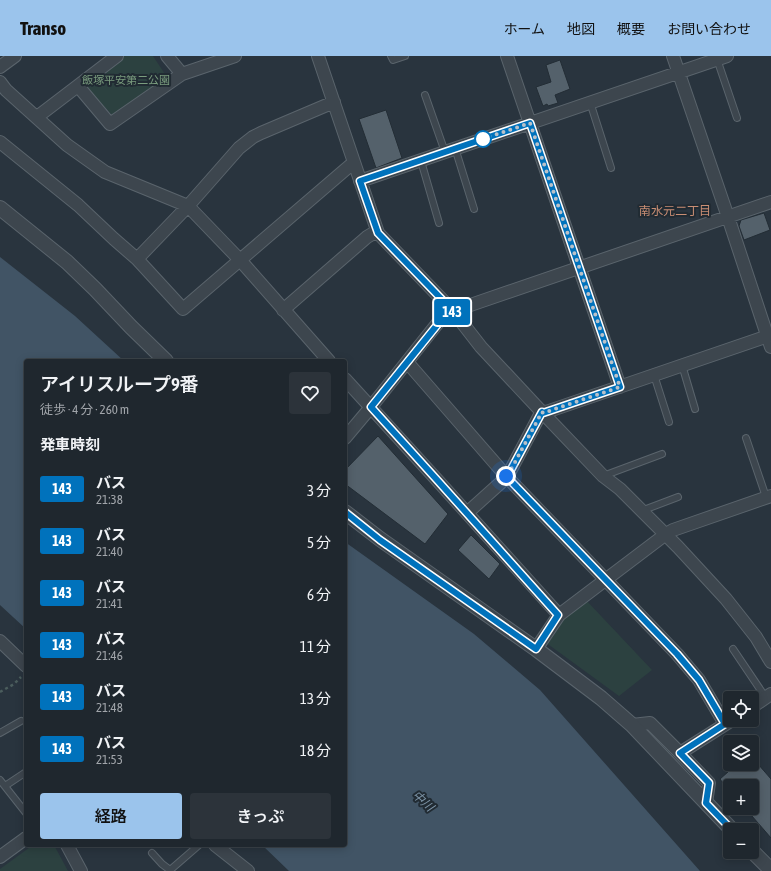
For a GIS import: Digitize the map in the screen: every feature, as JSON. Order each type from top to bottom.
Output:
[{"type":"street","points":[[0,68],[15,56]]},
{"type":"street","points":[[37,117],[117,56]]},
{"type":"street","points":[[166,56],[182,74]]},
{"type":"street","points":[[78,86],[110,124],[182,74],[235,56]]},
{"type":"street","points":[[318,56],[353,163],[378,233],[453,311],[481,347],[542,412],[603,476],[620,489],[666,534],[726,599],[756,637],[771,662]]},
{"type":"street","points":[[507,56],[620,387]]},
{"type":"street","points":[[467,513],[507,477],[542,412],[682,365],[770,340],[673,56]]},
{"type":"street","points":[[360,181],[722,58]]},
{"type":"street","points":[[2,89],[37,117],[67,145],[106,172],[188,206],[240,260],[327,359]]},
{"type":"street","points":[[137,259],[188,206],[238,148],[261,133],[334,102]]},
{"type":"street","points":[[0,142],[78,205],[137,259],[183,309],[353,163]]},
{"type":"street","points":[[347,436],[442,319],[453,311],[771,202]]},
{"type":"street","points":[[0,208],[68,262],[164,359]]},
{"type":"street","points":[[283,310],[367,237],[377,231]]},
{"type":"street","points":[[406,362],[507,477],[677,654],[699,680],[723,715]]},
{"type":"street","points":[[347,381],[558,615]]},
{"type":"street","points":[[536,649],[558,615],[672,530],[769,497]]},
{"type":"street","points":[[347,514],[380,540],[536,649],[601,698],[632,725],[725,823]]},
{"type":"street","points":[[0,641],[24,671]]},
{"type":"street","points":[[759,702],[768,696]]},
{"type":"street","points":[[632,725],[650,723],[709,783],[706,803]]},
{"type":"street","points":[[680,753],[723,725]]},
{"type":"street","points":[[0,857],[24,839]]},
{"type":"street","points":[[68,847],[81,871]]},
{"type":"street","points":[[218,847],[248,871]]},
{"type":"street","points":[[759,858],[771,870]]},
{"type":"lane","points":[[391,56],[392,60],[405,56]]},
{"type":"lane","points":[[722,58],[737,118]]},
{"type":"lane","points":[[426,95],[474,209]]},
{"type":"lane","points":[[590,102],[611,168]]},
{"type":"lane","points":[[421,161],[439,223]]},
{"type":"lane","points":[[682,365],[695,409]]},
{"type":"lane","points":[[654,375],[669,422]]},
{"type":"lane","points":[[746,438],[769,497]]},
{"type":"lane","points":[[603,476],[662,454]]},
{"type":"lane","points":[[641,511],[678,497]]},
{"type":"lane","points":[[733,649],[768,696]]},
{"type":"lane","points":[[0,733],[21,721]]},
{"type":"lane","points":[[5,786],[24,773]]},
{"type":"lane","points":[[0,780],[24,810]]},
{"type":"lane","points":[[152,853],[170,870],[197,847]]},
{"type":"path","points":[[0,692],[14,684],[24,671]]},
{"type":"green space","name":"飯塚平安第二公園","points":[[123,56],[153,56],[167,77],[112,115],[85,86]]},
{"type":"green space","points":[[585,599],[652,670],[619,696],[545,642],[560,618]]},
{"type":"green space","points":[[30,847],[55,847],[68,871],[0,871],[0,869]]},
{"type":"water","points":[[0,257],[75,316],[122,359],[24,359],[24,627],[0,605]]},
{"type":"water","name":"中川","points":[[347,543],[474,634],[540,690],[700,871],[289,871],[264,847],[347,847]]},
{"type":"building","points":[[560,60],[570,89],[555,95],[558,103],[543,106],[536,87],[551,82],[546,65]]},
{"type":"building","points":[[386,110],[402,158],[376,168],[359,119]]},
{"type":"building","points":[[764,213],[770,230],[744,240],[739,226],[741,220]]},
{"type":"building","points":[[378,436],[448,514],[425,544],[347,486],[347,468]]},
{"type":"building","points":[[471,535],[500,564],[489,579],[458,550]]},
{"type":"building","points":[[759,765],[771,779],[771,838],[751,815],[759,815],[759,779],[723,779],[723,783],[720,779],[729,771],[759,771]]},
{"type":"bus line","name":"143","points":[[347,514],[380,540],[536,649],[558,615],[371,407],[442,319],[453,311],[378,233],[360,181],[530,123],[620,387],[543,413],[542,412],[507,477],[677,654],[699,680],[725,724],[680,753],[709,783],[706,803],[725,823]]},
{"type":"district","name":"南水元二丁目","points":[[675,211]]},
{"type":"route","points":[[483,139],[530,123],[620,387],[543,413],[542,412],[507,477],[506,476]]}]
